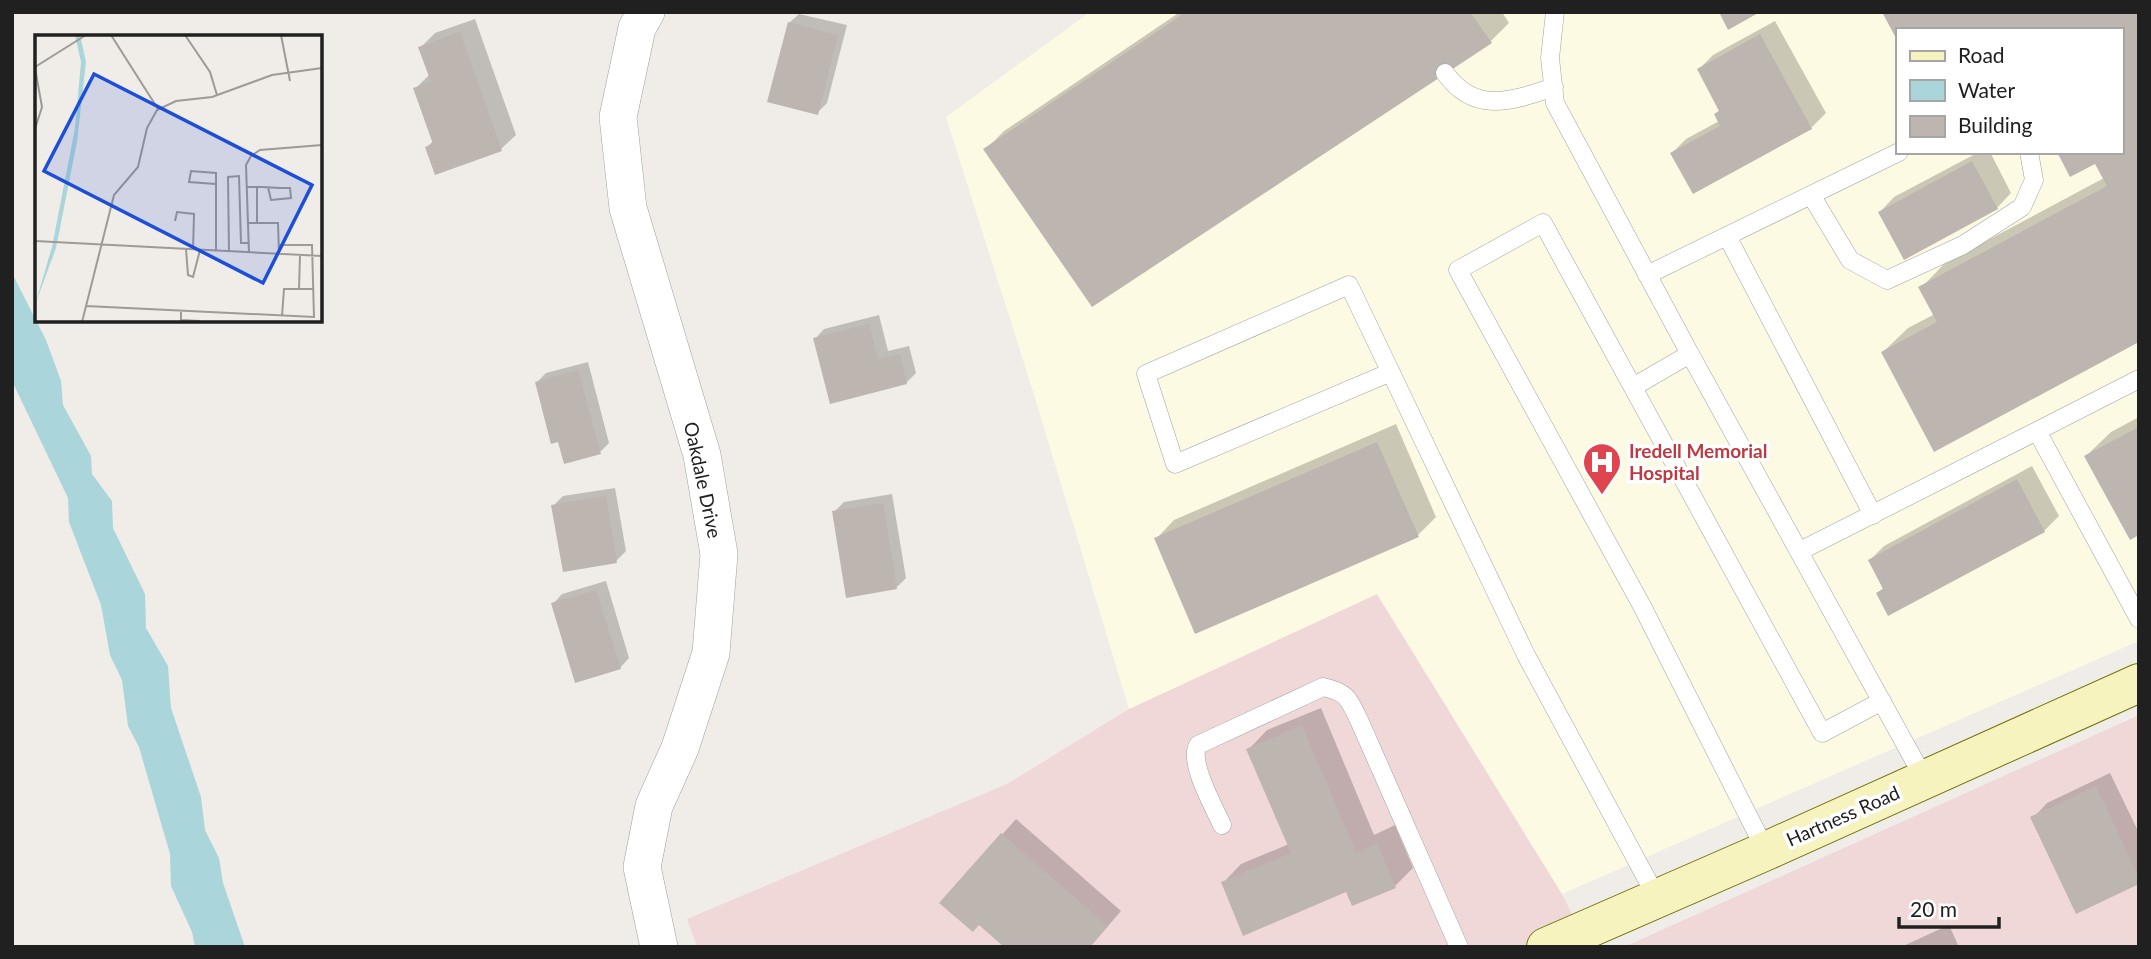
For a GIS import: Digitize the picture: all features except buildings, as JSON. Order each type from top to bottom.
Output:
[{"type":"main road","name":"Hartness Road","points":[[1546,947],[2139,683]]},
{"type":"street","name":"Oakdale Drive","points":[[643,14],[637,28],[618,117],[628,208],[702,455],[719,554],[711,653],[680,748],[654,806],[642,867],[659,947]]},
{"type":"lane","points":[[1555,12],[1550,58],[1555,103],[1925,780]]},
{"type":"lane","points":[[1445,73],[1456,89],[1475,99],[1498,102],[1553,87]]},
{"type":"lane","points":[[1647,275],[1896,153]]},
{"type":"lane","points":[[1811,195],[1850,260],[1887,280],[1963,245],[2022,207],[2034,180],[2029,154]]},
{"type":"lane","points":[[1766,851],[1642,606],[1458,270],[1542,223],[1822,733],[1882,701]]},
{"type":"lane","points":[[1727,236],[1872,515]]},
{"type":"lane","points":[[1391,372],[1175,464],[1146,374],[1349,285],[1391,372],[1526,655],[1657,898]]},
{"type":"lane","points":[[1633,387],[1690,354]]},
{"type":"lane","points":[[1800,551],[2139,379]]},
{"type":"lane","points":[[2037,431],[2133,596],[2139,618]]},
{"type":"lane","points":[[1222,825],[1196,764],[1194,751],[1198,745],[1323,687],[1341,692],[1349,699],[1359,720],[1458,947]]},
{"type":"shaded area","name":"Iredell Memorial Hospital","points":[[1090,12],[2139,12],[2139,641],[1562,894],[1377,594],[1129,709],[946,117]]},
{"type":"shaded area","points":[[1377,594],[1562,894],[1588,947],[697,947],[687,919],[1007,784],[1129,709]]},
{"type":"shaded area","points":[[2139,715],[2139,947],[1624,947]]},
{"type":"water","points":[[12,273],[46,340],[61,381],[63,405],[91,456],[92,474],[112,501],[113,528],[145,594],[146,628],[168,666],[171,708],[201,797],[205,830],[219,858],[223,883],[245,947],[195,947],[192,932],[171,886],[170,854],[139,747],[128,726],[122,680],[110,655],[101,605],[69,522],[68,498],[12,381]]},
{"type":"place","name":"Iredell Memorial Hospital","points":[[1602,496]]}]
